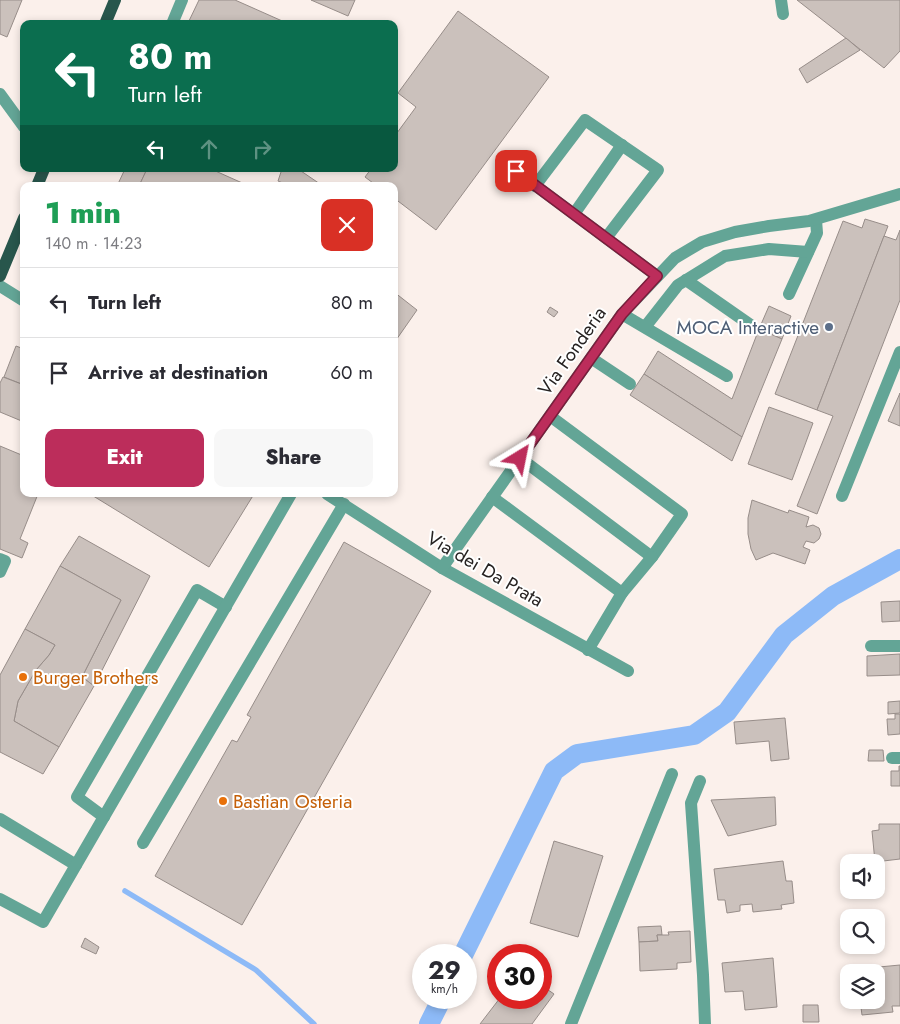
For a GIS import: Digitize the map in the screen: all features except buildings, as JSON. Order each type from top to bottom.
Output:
[{"type":"main road","points":[[107,20],[115,0]]},
{"type":"main road","points":[[0,276],[20,228]]},
{"type":"street","points":[[174,20],[182,0]]},
{"type":"street","points":[[781,0],[784,14]]},
{"type":"street","points":[[0,94],[20,122]]},
{"type":"street","points":[[535,186],[585,120],[658,170],[606,238]]},
{"type":"street","points":[[574,214],[622,146]]},
{"type":"street","points":[[516,171],[657,276]]},
{"type":"street","name":"Via Fonderia","points":[[442,568],[622,314],[675,258],[702,242],[735,232],[816,220],[900,194]]},
{"type":"street","points":[[789,294],[817,233],[816,220]]},
{"type":"street","points":[[645,327],[678,285],[724,256],[769,249],[808,252]]},
{"type":"street","points":[[686,280],[752,326]]},
{"type":"street","points":[[0,286],[20,298]]},
{"type":"street","points":[[622,314],[727,376]]},
{"type":"street","points":[[842,496],[900,352]]},
{"type":"street","points":[[590,358],[630,384]]},
{"type":"street","points":[[550,416],[682,514],[652,557],[622,593],[588,650]]},
{"type":"street","points":[[520,458],[652,557]]},
{"type":"street","points":[[0,898],[43,922],[289,497]]},
{"type":"street","name":"Via dei Da Prata","points":[[332,497],[442,568],[628,671]]},
{"type":"street","points":[[492,497],[622,593]]},
{"type":"street","points":[[144,843],[344,504]]},
{"type":"street","points":[[0,559],[5,561],[0,572]]},
{"type":"street","points":[[104,817],[76,797],[197,590],[226,607]]},
{"type":"street","points":[[871,646],[900,646]]},
{"type":"street","points":[[570,1024],[672,774]]},
{"type":"street","points":[[700,781],[691,803],[705,1024]]},
{"type":"street","points":[[0,819],[76,865]]},
{"type":"waterway","points":[[468,944],[554,771],[577,754],[694,735],[727,712],[784,635],[833,596],[900,559]]},
{"type":"waterway","points":[[125,891],[256,970],[314,1024]]},
{"type":"waterway","points":[[429,1024],[436,1009]]},
{"type":"place","name":"MOCA Interactive","points":[[829,327]]},
{"type":"place","name":"Burger Brothers","points":[[23,677]]},
{"type":"place","name":"Bastian Osteria","points":[[223,801]]},
{"type":"route","points":[[516,171],[657,276],[622,314],[520,458]]}]
